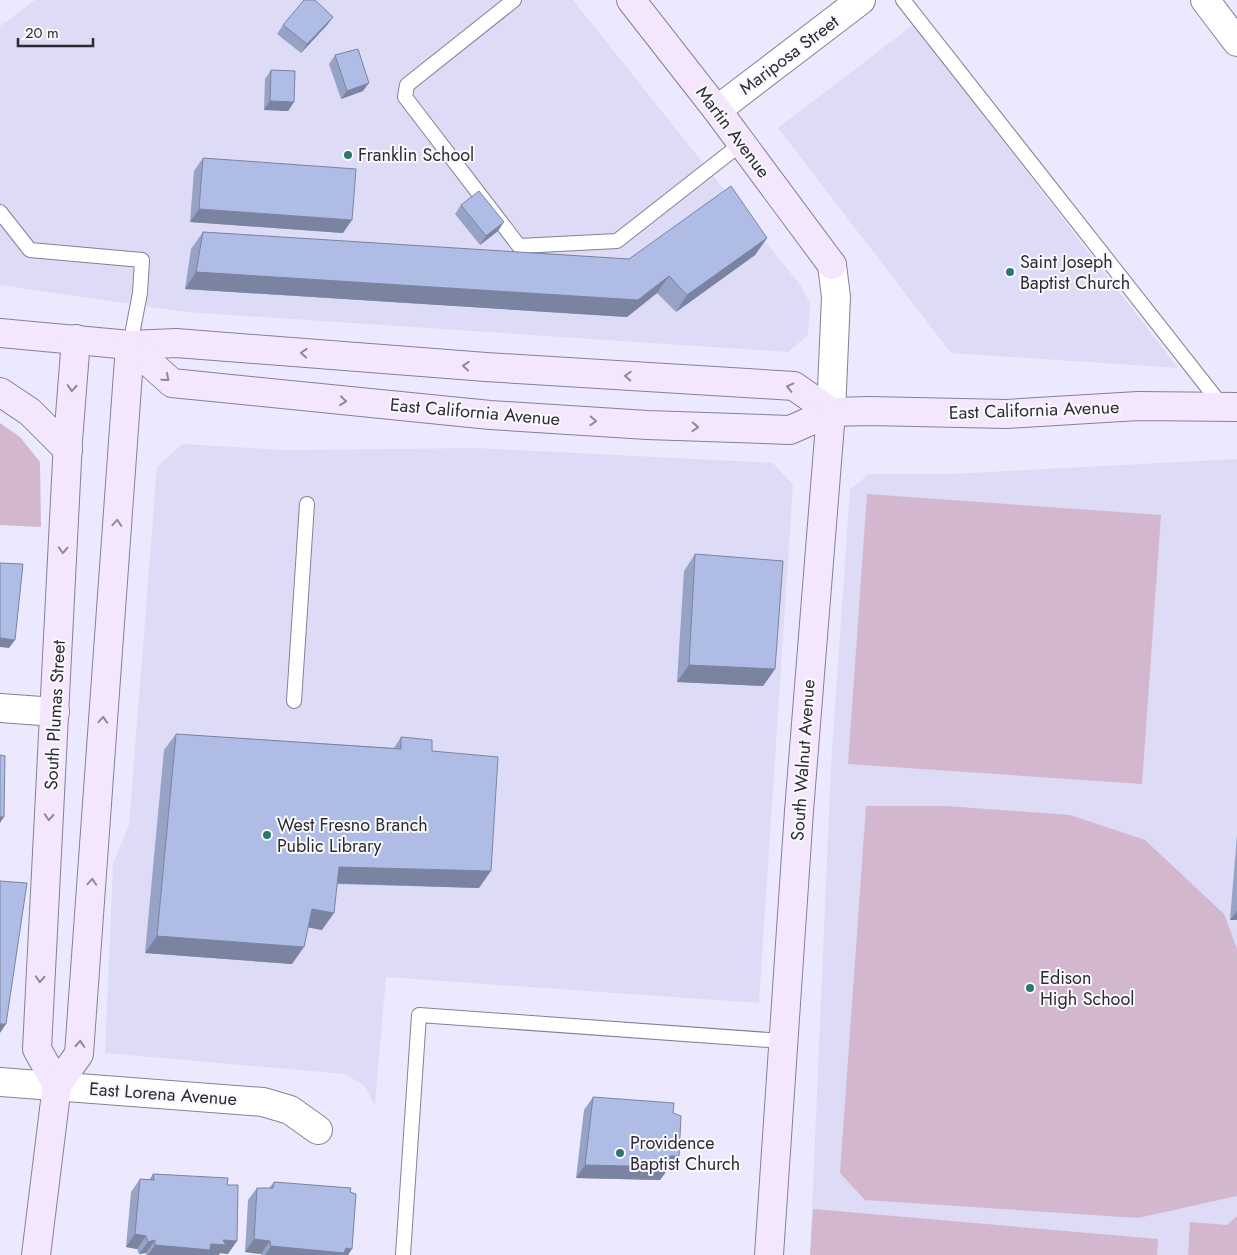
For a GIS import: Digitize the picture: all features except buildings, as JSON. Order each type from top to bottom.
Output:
[{"type":"street","name":"Martin Avenue","points":[[631,0],[717,110],[832,265]]},
{"type":"street","name":"Mariposa Street","points":[[717,110],[861,0]]},
{"type":"street","points":[[1205,0],[1237,42]]},
{"type":"street","name":"South Walnut Avenue","points":[[768,1255],[799,811],[831,412],[836,297],[832,265]]},
{"type":"street","points":[[0,333],[130,345],[176,343],[486,367],[794,386],[831,412]]},
{"type":"street","name":"South Plumas Street","points":[[56,1085],[37,1049],[68,450],[76,339]]},
{"type":"street","name":"East California Avenue","points":[[130,345],[172,383],[490,415],[647,424],[790,430],[831,412],[870,410],[1006,414],[1138,406],[1230,407]]},
{"type":"street","points":[[36,1255],[56,1085],[80,1054],[130,345]]},
{"type":"street","points":[[0,392],[30,412],[68,450]]},
{"type":"street","points":[[0,708],[55,712]]},
{"type":"street","name":"East Lorena Avenue","points":[[0,1082],[263,1102],[290,1110],[318,1130]]},
{"type":"lane","points":[[514,0],[407,85],[405,97],[519,246],[617,241],[742,143]]},
{"type":"lane","points":[[903,0],[1230,407]]},
{"type":"lane","points":[[0,212],[30,250],[142,260],[140,293],[130,345]]},
{"type":"lane","points":[[294,701],[307,504]]},
{"type":"lane","points":[[402,1255],[419,1015],[783,1041]]},
{"type":"shaded area","name":"Franklin School","points":[[35,0],[573,0],[801,286],[810,303],[808,335],[788,352],[186,312],[0,285],[0,26]]},
{"type":"shaded area","points":[[914,24],[1178,368],[951,353],[778,128]]},
{"type":"shaded area","points":[[0,423],[20,437],[40,462],[41,527],[0,525]]},
{"type":"shaded area","points":[[182,444],[284,450],[477,448],[773,463],[793,485],[759,1003],[386,977],[375,1105],[364,1085],[344,1074],[105,1053],[113,864],[129,825],[157,467]]},
{"type":"shaded area","name":"Edison High School","points":[[1237,459],[1237,1255],[810,1255],[831,766],[850,489],[869,474],[950,474]]},
{"type":"shaded area","points":[[867,494],[1161,515],[1142,784],[848,764]]},
{"type":"shaded area","points":[[866,806],[945,806],[1070,815],[1145,840],[1224,914],[1237,949],[1237,1196],[1138,1218],[865,1200],[840,1173]]},
{"type":"shaded area","points":[[813,1209],[1158,1239],[1157,1255],[810,1255]]},
{"type":"shaded area","points":[[1237,1216],[1237,1255],[1188,1255],[1190,1222],[1227,1225]]},
{"type":"place","name":"Franklin School","points":[[348,155]]},
{"type":"place","name":"Saint Joseph Baptist Church","points":[[1010,272]]},
{"type":"place","name":"West Fresno Branch Public Library","points":[[267,835]]},
{"type":"place","name":"Edison High School","points":[[1030,988]]},
{"type":"place","name":"Providence Baptist Church","points":[[620,1153]]}]
